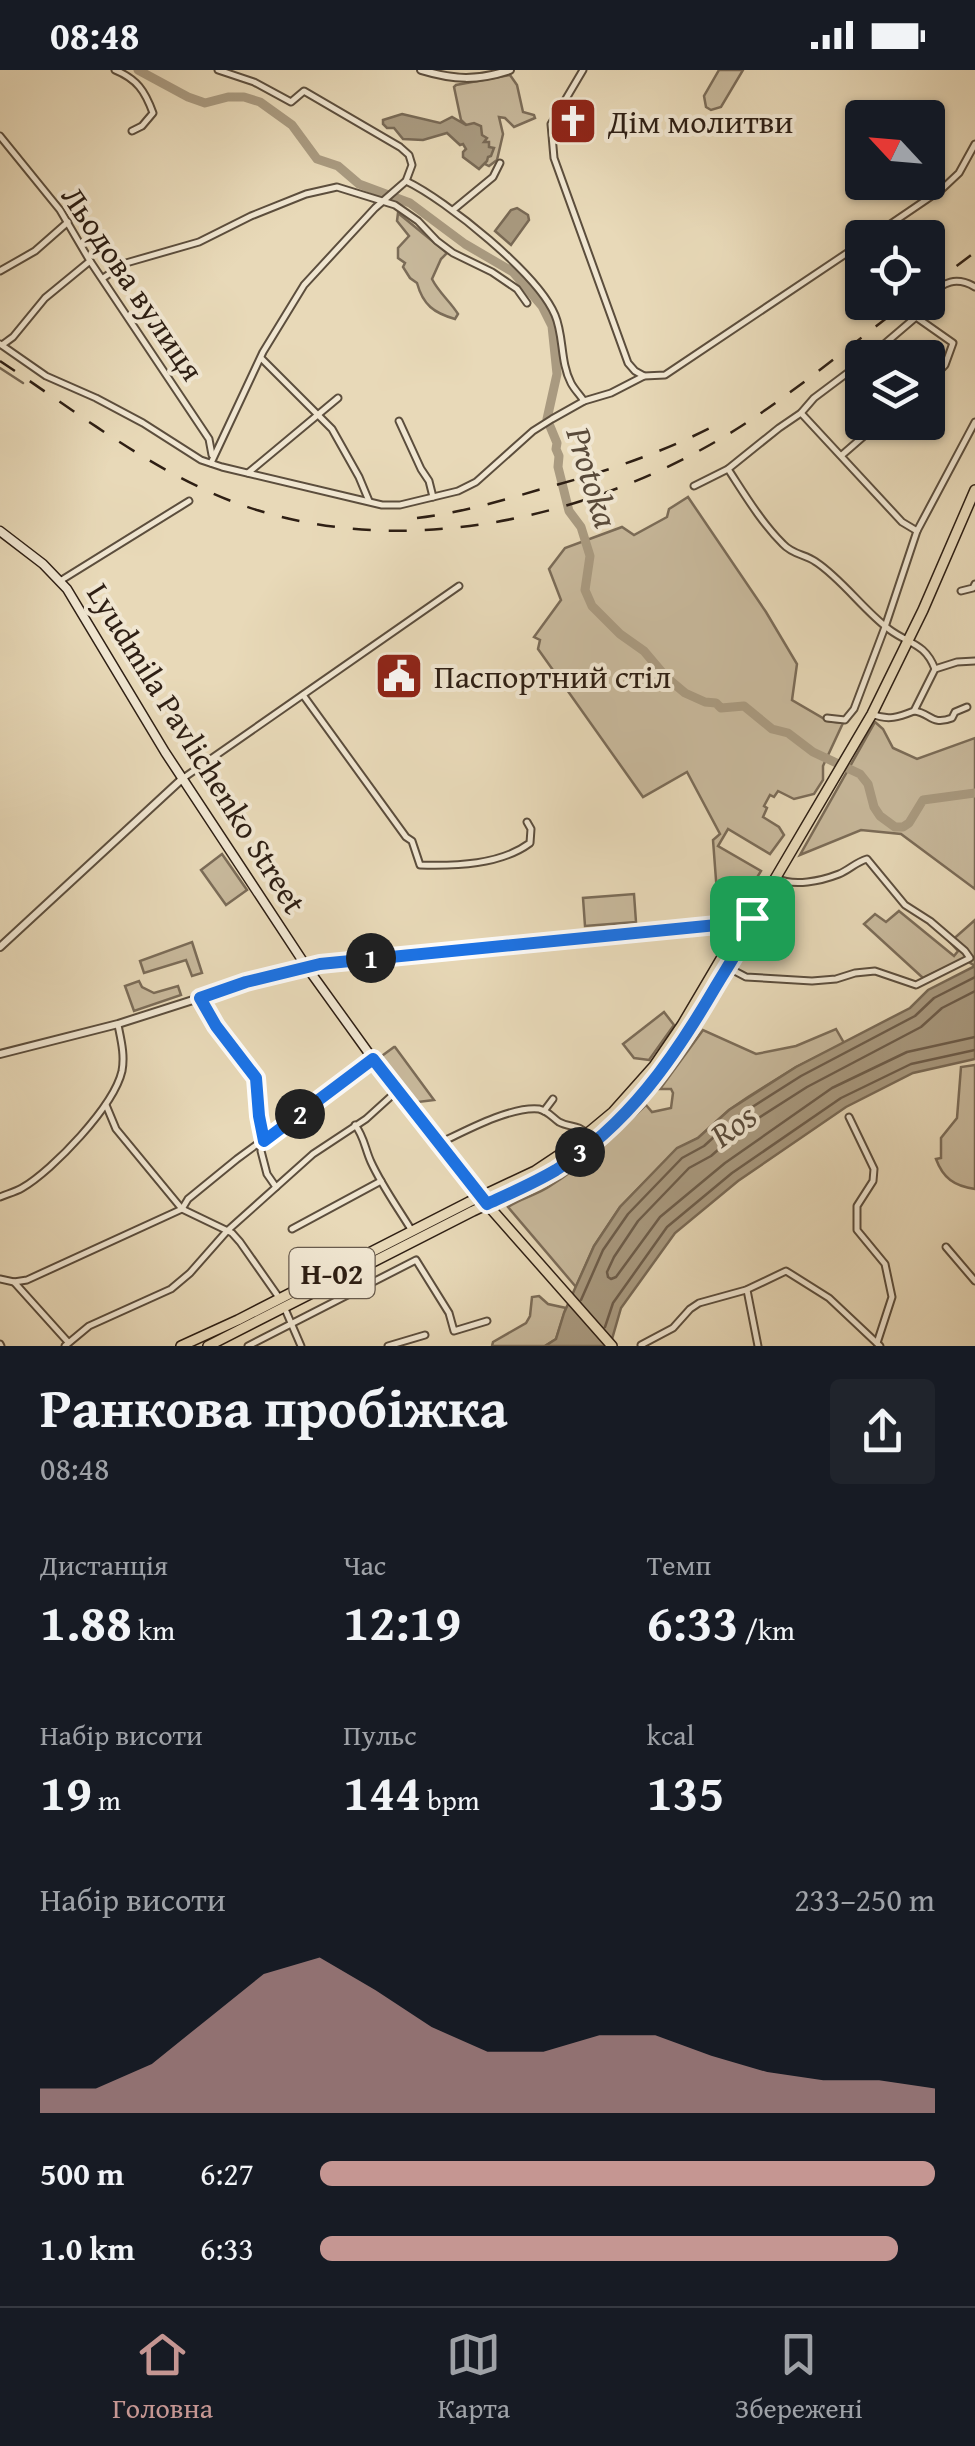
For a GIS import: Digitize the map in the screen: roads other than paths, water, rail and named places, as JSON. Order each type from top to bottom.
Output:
[{"type":"main road","name":"Н-02","points":[[181,1346],[282,1303],[484,1200],[535,1171],[613,1112],[654,1066],[682,1025],[835,780],[908,640],[975,490]]},
{"type":"main road","name":"Lyudmila Pavlichenko Street","points":[[0,531],[60,581],[180,775],[306,966],[484,1200]]},
{"type":"main road","name":"Н-02","points":[[208,1346],[412,1231],[560,1167],[628,1112],[676,1052],[743,941],[752,918]]},
{"type":"main road","points":[[718,925],[729,934],[728,947]]},
{"type":"main road","points":[[484,1200],[612,1346]]},
{"type":"street","points":[[115,70],[131,76],[153,114],[132,132]]},
{"type":"street","points":[[211,463],[261,358],[304,285],[375,208],[406,181],[412,165],[409,155],[304,91],[291,102],[258,84],[218,70]]},
{"type":"street","points":[[421,70],[465,79],[510,70]]},
{"type":"street","points":[[583,70],[550,124],[554,158],[628,363],[644,376]]},
{"type":"street","name":"Льодова вулиця","points":[[0,136],[68,222],[210,439],[211,463]]},
{"type":"street","points":[[896,220],[959,174],[975,144]]},
{"type":"street","points":[[453,210],[493,177],[500,163]]},
{"type":"street","points":[[406,181],[453,210],[525,273],[555,316],[564,365],[584,401]]},
{"type":"street","points":[[104,278],[126,263],[199,242],[306,194],[337,187],[389,197],[436,241],[505,280],[527,302]]},
{"type":"street","points":[[0,270],[34,251],[68,222]]},
{"type":"street","points":[[90,261],[45,298],[13,337],[1,345],[46,376],[158,431],[200,460],[382,505],[400,505],[458,491],[476,482],[552,419],[644,376],[665,374],[845,253]]},
{"type":"street","points":[[945,284],[958,279],[975,288]]},
{"type":"street","points":[[889,340],[912,320]]},
{"type":"street","points":[[920,320],[953,343],[945,365]]},
{"type":"street","points":[[261,358],[332,429],[368,500]]},
{"type":"street","points":[[694,486],[728,469],[845,375]]},
{"type":"street","points":[[248,473],[338,398]]},
{"type":"street","points":[[801,413],[902,522],[917,531]]},
{"type":"street","points":[[398,421],[429,481],[433,497]]},
{"type":"street","points":[[827,718],[845,720],[854,710],[917,531],[975,422]]},
{"type":"street","points":[[842,455],[859,440]]},
{"type":"street","points":[[728,469],[784,546],[794,554],[815,560],[886,627],[916,644],[935,669]]},
{"type":"street","points":[[60,581],[189,501]]},
{"type":"street","points":[[961,591],[975,584]]},
{"type":"street","points":[[0,948],[173,788],[180,775],[192,772],[459,586]]},
{"type":"street","points":[[914,711],[935,669],[975,661]]},
{"type":"street","points":[[302,695],[412,841],[420,865],[482,862],[512,853],[530,842],[527,822]]},
{"type":"street","points":[[872,714],[893,718],[914,711],[940,722],[966,707]]},
{"type":"street","points":[[173,788],[189,789],[192,772]]},
{"type":"street","points":[[727,967],[746,977],[812,981],[875,971],[916,986],[970,958],[930,921],[905,905],[867,859],[841,874],[803,883],[776,878]]},
{"type":"street","points":[[0,1054],[118,1024],[306,966],[718,925],[752,918]]},
{"type":"street","points":[[200,998],[256,1078],[264,1141],[261,1151],[267,1174],[276,1188]]},
{"type":"street","points":[[0,1197],[20,1189],[46,1170],[106,1105],[121,1074],[124,1055],[118,1024]]},
{"type":"street","points":[[0,1278],[26,1280],[182,1209],[224,1169],[373,1059]]},
{"type":"street","points":[[14,1282],[67,1344],[88,1326],[171,1289],[228,1230],[313,1154],[366,1119],[398,1090]]},
{"type":"street","points":[[544,1110],[553,1099]]},
{"type":"street","points":[[106,1105],[116,1128],[182,1209],[228,1230],[240,1242],[282,1303],[301,1346]]},
{"type":"street","points":[[439,1143],[509,1114],[530,1110],[544,1110],[562,1124],[578,1126],[587,1134]]},
{"type":"street","points":[[641,1344],[673,1328],[700,1304],[786,1272],[830,1298],[878,1345],[892,1297],[886,1264],[857,1230],[857,1206],[872,1181],[874,1168],[849,1117]]},
{"type":"street","points":[[355,1124],[381,1181],[412,1231]]},
{"type":"street","points":[[292,1229],[381,1181]]},
{"type":"street","points":[[946,1247],[975,1281]]},
{"type":"street","points":[[248,1346],[416,1260],[448,1313],[454,1331],[487,1321]]},
{"type":"street","points":[[746,1290],[758,1346]]},
{"type":"street","points":[[388,1346],[425,1335]]},
{"type":"water","points":[[402,114],[440,123],[452,117],[466,125],[481,126],[482,135],[487,138],[484,142],[494,148],[491,156],[479,169],[463,157],[463,144],[447,133],[423,140],[403,139],[394,128],[383,124],[383,120]]},
{"type":"water","points":[[517,208],[529,220],[511,245],[495,231]]},
{"type":"water","name":"Ros","points":[[975,966],[975,1059],[913,1073],[846,1107],[738,1181],[675,1233],[621,1308],[610,1346],[545,1346],[556,1339],[594,1246],[620,1207],[677,1148],[698,1138],[729,1110],[796,1067],[910,1008],[928,990]]},
{"type":"waterway","name":"Protoka","points":[[138,70],[205,103],[228,97],[260,102],[292,125],[317,159],[338,166],[359,184],[410,203],[465,244],[513,272],[542,306],[552,326],[557,374],[547,419],[557,443],[558,467],[569,511],[581,527],[590,556],[585,590],[592,606],[644,651],[666,677],[685,693],[721,708],[744,706],[772,729],[788,733],[813,752],[860,774],[868,784],[874,807],[895,827],[909,823],[923,800],[975,793]]},
{"type":"waterway","points":[[0,368],[23,383]]},
{"type":"railway","points":[[945,275],[975,252]]},
{"type":"railway","points":[[0,361],[122,444],[199,487],[265,513],[335,527],[406,531],[477,525],[548,511],[616,489],[682,460],[764,411],[885,320]]},
{"type":"railway","points":[[417,518],[478,507],[583,477],[649,455],[712,427]]},
{"type":"place","name":"Дім молитви","points":[[573,121]]},
{"type":"place","name":"Паспортний стіл","points":[[399,676]]}]
